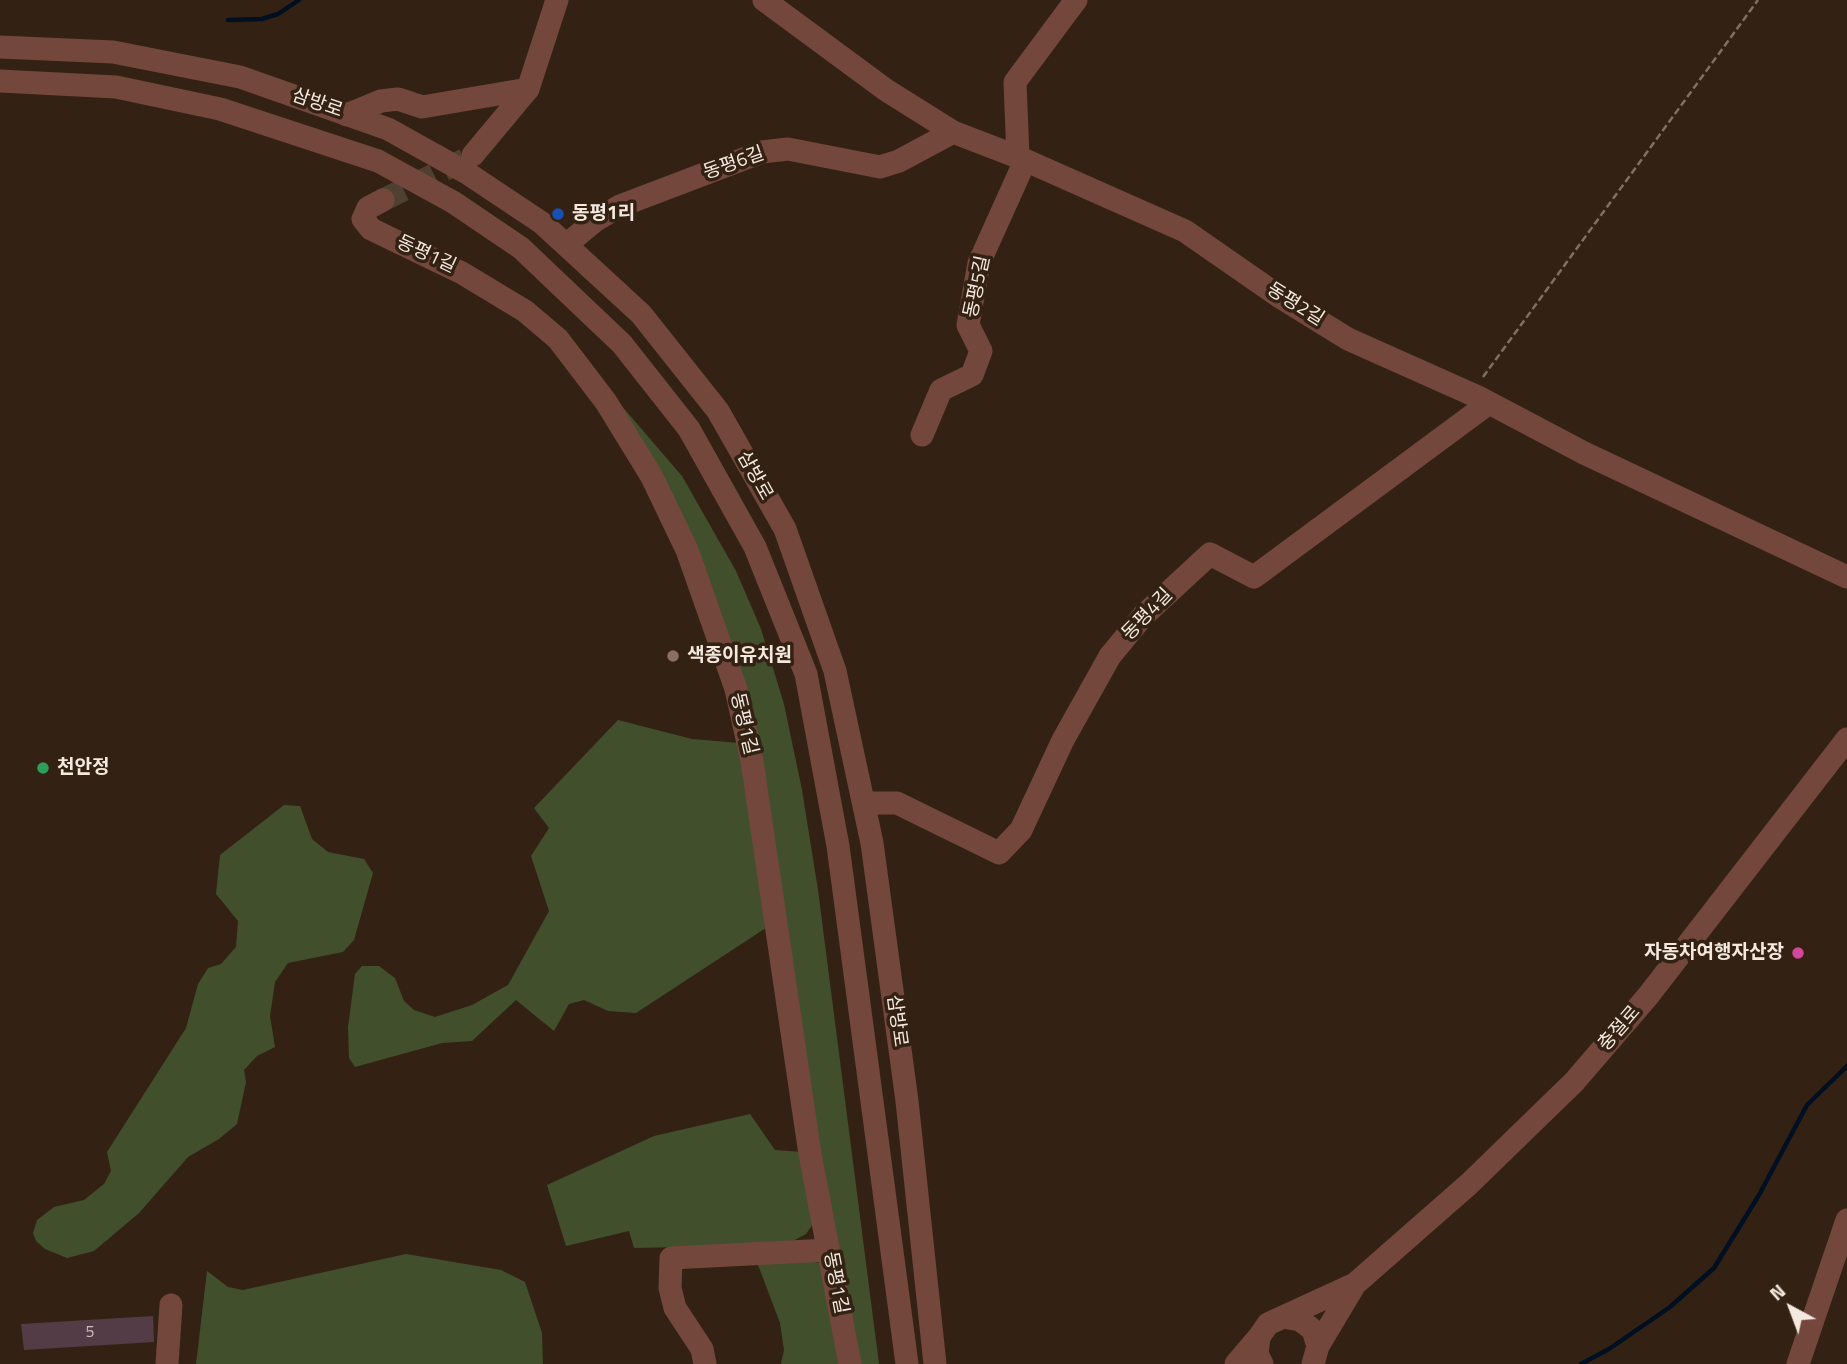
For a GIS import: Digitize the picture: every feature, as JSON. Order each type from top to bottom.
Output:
[{"type":"street","points":[[473,155],[528,89],[557,0]]},
{"type":"street","name":"동평2길","points":[[764,0],[886,90],[953,132],[1022,159],[1185,231],[1280,297],[1348,339],[1480,398],[1584,453],[1847,577]]},
{"type":"street","points":[[1022,159],[1015,82],[1076,0]]},
{"type":"street","name":"삼방로","points":[[0,47],[113,52],[240,77],[388,129],[467,173],[542,223],[641,314],[718,411],[785,529],[835,671],[873,843],[907,1101],[935,1364]]},
{"type":"street","name":"삼방로","points":[[0,81],[116,87],[206,106],[378,161],[453,202],[521,248],[622,344],[689,429],[755,547],[806,674],[838,846],[907,1364]]},
{"type":"street","points":[[347,115],[390,100],[398,99],[422,107],[528,89]]},
{"type":"street","name":"동평6길","points":[[566,245],[596,220],[620,206],[762,152],[788,149],[880,167],[899,161],[953,132]]},
{"type":"street","name":"동평5길","points":[[922,435],[941,390],[972,375],[981,351],[968,325],[979,263],[1022,159]]},
{"type":"street","name":"동평1길","points":[[383,200],[368,208],[363,219],[371,229],[462,273],[524,311],[558,339],[606,402],[645,467],[687,550],[736,689],[752,761],[810,1154],[850,1364]]},
{"type":"street","name":"동평4길","points":[[864,803],[897,803],[999,853],[1021,830],[1063,740],[1110,656],[1152,607],[1210,554],[1254,577],[1480,398]]},
{"type":"street","name":"충절로","points":[[1259,1337],[1268,1324],[1355,1284],[1469,1184],[1574,1082],[1648,996],[1847,739]]},
{"type":"street","points":[[1798,1364],[1847,1220]]},
{"type":"street","points":[[705,1364],[702,1349],[676,1308],[670,1287],[671,1258],[828,1250]]},
{"type":"street","name":"충절로","points":[[1316,1358],[1355,1284]]},
{"type":"street","points":[[167,1364],[171,1305]]},
{"type":"street","points":[[1283,1317],[1307,1324],[1316,1358]]},
{"type":"street","points":[[1236,1364],[1259,1337]]},
{"type":"street","points":[[1259,1337],[1257,1354],[1262,1364]]},
{"type":"path","points":[[1480,398],[1758,0]]},
{"type":"green space","points":[[620,404],[682,476],[736,571],[761,629],[784,704],[802,790],[818,890],[879,1364],[855,1364],[746,696]]},
{"type":"green space","points":[[618,720],[692,739],[740,743],[772,924],[636,1013],[608,1011],[584,1000],[569,1004],[554,1031],[516,1000],[472,1041],[442,1043],[355,1067],[349,1058],[348,1027],[355,974],[362,966],[379,966],[395,978],[404,1001],[414,1010],[435,1017],[472,1005],[508,985],[549,911],[531,856],[549,828],[534,808]]},
{"type":"green space","points":[[284,805],[300,806],[312,839],[328,852],[364,859],[373,873],[354,940],[343,952],[288,963],[275,982],[270,1016],[275,1047],[257,1056],[244,1070],[246,1082],[237,1124],[219,1139],[188,1157],[139,1213],[94,1251],[67,1258],[45,1249],[36,1241],[33,1233],[37,1220],[54,1207],[84,1200],[104,1184],[111,1171],[107,1152],[186,1028],[198,984],[208,968],[221,964],[236,947],[238,921],[216,894],[220,855]]},
{"type":"green space","points":[[750,1114],[775,1150],[802,1152],[813,1224],[806,1234],[793,1241],[767,1245],[634,1248],[629,1231],[566,1246],[547,1185],[654,1136]]},
{"type":"green space","points":[[406,1254],[501,1270],[525,1282],[542,1333],[543,1364],[196,1364],[207,1271],[228,1287],[243,1290]]},
{"type":"green space","points":[[789,1259],[822,1263],[842,1364],[781,1364],[784,1350],[780,1323],[758,1265]]},
{"type":"building","points":[[153,1316],[154,1342],[24,1350],[21,1324]]},
{"type":"waterway","points":[[228,20],[262,19],[278,14],[299,0]]},
{"type":"waterway","points":[[1581,1364],[1609,1349],[1670,1307],[1714,1268],[1759,1195],[1807,1105],[1847,1066]]},
{"type":"tunnel","points":[[383,200],[468,158]]},
{"type":"place","name":"동평1리","points":[[558,214]]},
{"type":"place","name":"색종이유치원","points":[[673,656]]},
{"type":"place","name":"천안정","points":[[43,768]]},
{"type":"place","name":"자동차여행자산장","points":[[1798,953]]}]
